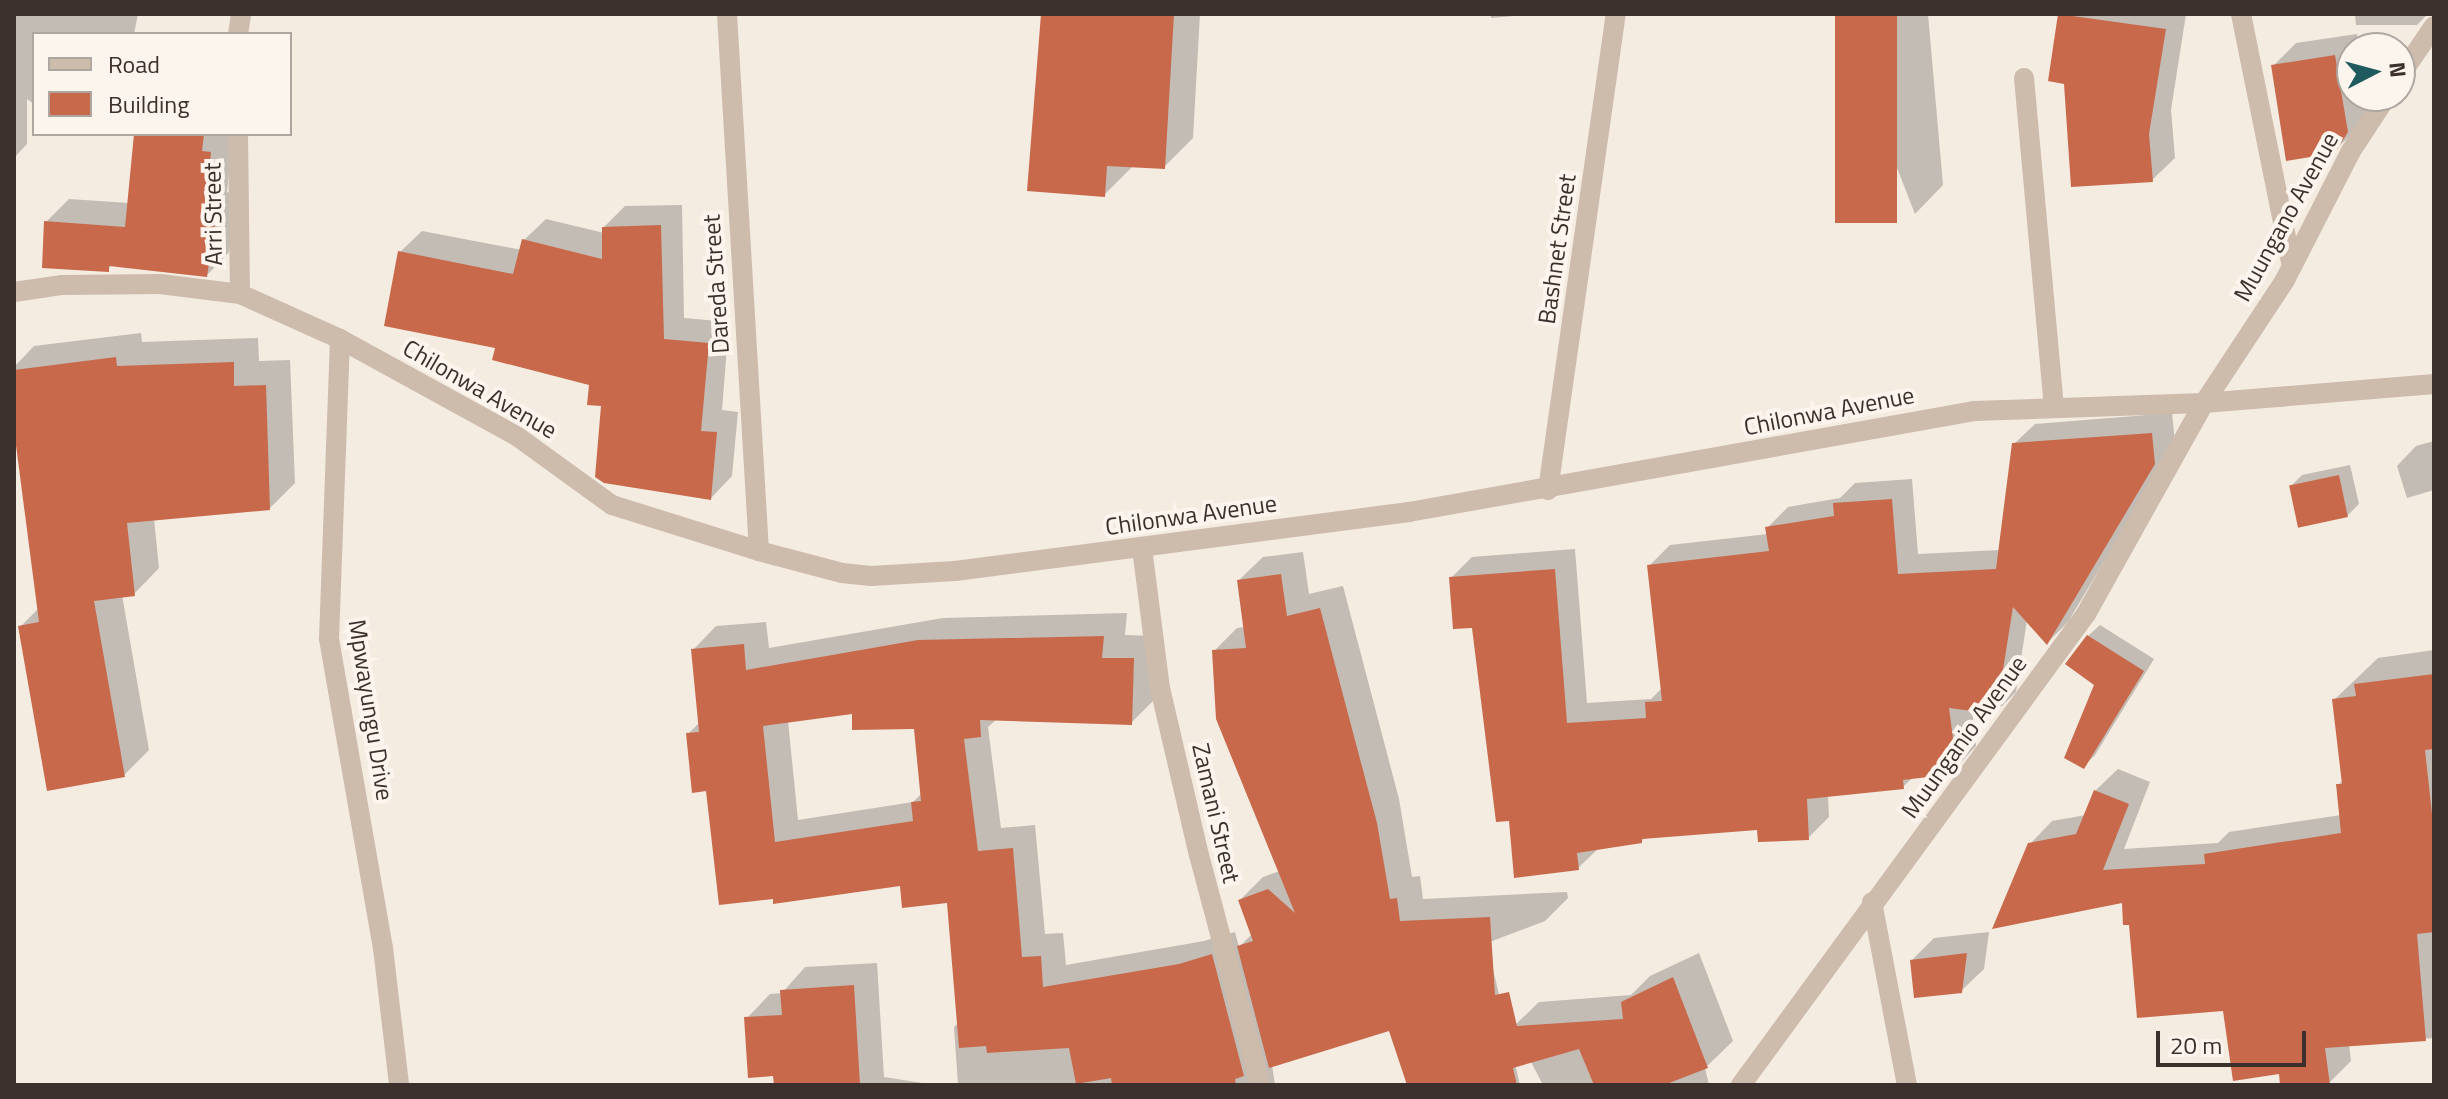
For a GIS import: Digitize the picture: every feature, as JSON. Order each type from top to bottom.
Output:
[{"type":"street","name":"Dareda Street","points":[[727,14],[759,551]]},
{"type":"street","name":"Bashnet Street","points":[[1548,490],[1616,14]]},
{"type":"street","points":[[2241,14],[2292,266]]},
{"type":"street","points":[[2416,52],[2434,26]]},
{"type":"street","points":[[2024,78],[2054,407]]},
{"type":"street","name":"Muungano Avenue","points":[[2204,403],[2292,266],[2351,151],[2377,112]]},
{"type":"street","name":"Arri Street","points":[[238,136],[240,294]]},
{"type":"street","name":"Chilonwa Avenue","points":[[14,292],[62,285],[160,284],[240,294],[340,339],[518,437],[612,505],[759,551],[842,573],[893,576],[1142,548],[1548,490],[1913,420],[1975,411],[2204,403],[2434,384]]},
{"type":"street","name":"Mpwayungu Drive","points":[[340,339],[329,639],[383,948],[399,1085]]},
{"type":"street","name":"Muunganio Avenue","points":[[1741,1085],[1872,902],[1950,802],[2086,614],[2204,403]]},
{"type":"street","name":"Zamani Street","points":[[1142,548],[1160,688],[1199,855],[1260,1085]]},
{"type":"street","points":[[1872,902],[1907,1085]]},
{"type":"building","points":[[1041,14],[1174,14],[1165,169],[1107,166],[1105,197],[1027,191]]},
{"type":"building","points":[[1835,14],[1897,14],[1897,223],[1835,223]]},
{"type":"building","points":[[2058,14],[2166,29],[2149,134],[2153,182],[2071,187],[2064,84],[2048,81]]},
{"type":"building","points":[[2335,55],[2336,112],[2345,112],[2348,132],[2335,153],[2286,161],[2271,65]]},
{"type":"building","points":[[134,136],[204,136],[202,151],[211,152],[205,214],[216,215],[207,277],[109,266],[109,272],[42,268],[44,221],[125,227]]},
{"type":"building","points":[[661,225],[664,339],[709,343],[701,431],[717,432],[711,500],[604,483],[595,477],[601,406],[587,405],[589,385],[492,360],[495,348],[384,326],[398,251],[513,274],[522,239],[602,259],[602,227]]},
{"type":"building","points":[[116,357],[117,366],[234,362],[234,386],[266,385],[270,510],[127,523],[135,596],[94,601],[125,777],[47,791],[18,626],[39,622],[14,430],[14,370]]},
{"type":"building","points":[[2152,433],[2155,464],[2047,645],[2013,607],[1996,714],[1949,708],[1957,768],[1953,774],[1903,780],[1904,789],[1807,799],[1809,840],[1758,842],[1757,830],[1642,839],[1642,843],[1577,853],[1579,870],[1514,878],[1509,821],[1496,822],[1472,628],[1453,629],[1449,577],[1555,569],[1567,723],[1646,718],[1645,702],[1662,701],[1647,565],[1769,551],[1765,527],[1834,516],[1833,503],[1892,499],[1898,574],[1996,569],[2012,443]]},
{"type":"building","points":[[2339,475],[2348,517],[2298,528],[2289,486]]},
{"type":"building","points":[[1281,574],[1287,616],[1320,608],[1377,823],[1390,899],[1397,898],[1400,921],[1490,917],[1495,995],[1509,992],[1517,1026],[1623,1019],[1621,1002],[1673,977],[1708,1068],[1664,1085],[1594,1085],[1579,1049],[1513,1068],[1517,1085],[1407,1085],[1389,1031],[1269,1068],[1237,946],[1253,941],[1238,900],[1268,889],[1295,913],[1216,719],[1212,650],[1246,648],[1237,580]]},
{"type":"building","points":[[2087,635],[2144,671],[2084,769],[2064,758],[2094,685],[2065,664]]},
{"type":"building","points":[[1104,636],[1102,658],[1134,658],[1132,725],[980,720],[981,737],[964,739],[978,851],[1013,848],[1022,957],[1041,956],[1043,987],[1179,964],[1212,954],[1244,1076],[1235,1079],[1236,1085],[1112,1085],[1111,1078],[1076,1084],[1069,1048],[987,1053],[986,1046],[959,1048],[947,903],[902,908],[900,886],[773,904],[773,899],[719,905],[706,791],[692,793],[686,733],[699,732],[691,649],[744,644],[746,670],[918,640]],"holes":[[[852,714],[852,730],[914,729],[921,801],[911,802],[913,821],[775,842],[763,726]]]},
{"type":"building","points":[[2434,674],[2434,749],[2425,750],[2434,832],[2434,932],[2417,934],[2426,1041],[2325,1048],[2330,1085],[2280,1085],[2279,1074],[2233,1081],[2223,1011],[2137,1018],[2129,925],[2123,925],[2122,903],[1992,929],[2028,843],[2076,834],[2094,790],[2129,804],[2103,870],[2205,864],[2204,854],[2341,833],[2336,784],[2342,784],[2332,699],[2356,696],[2354,684]]},
{"type":"building","points":[[1967,953],[1962,993],[1914,998],[1910,960]]},
{"type":"building","points":[[854,985],[860,1085],[774,1085],[773,1076],[748,1078],[744,1017],[782,1015],[780,990]]}]
